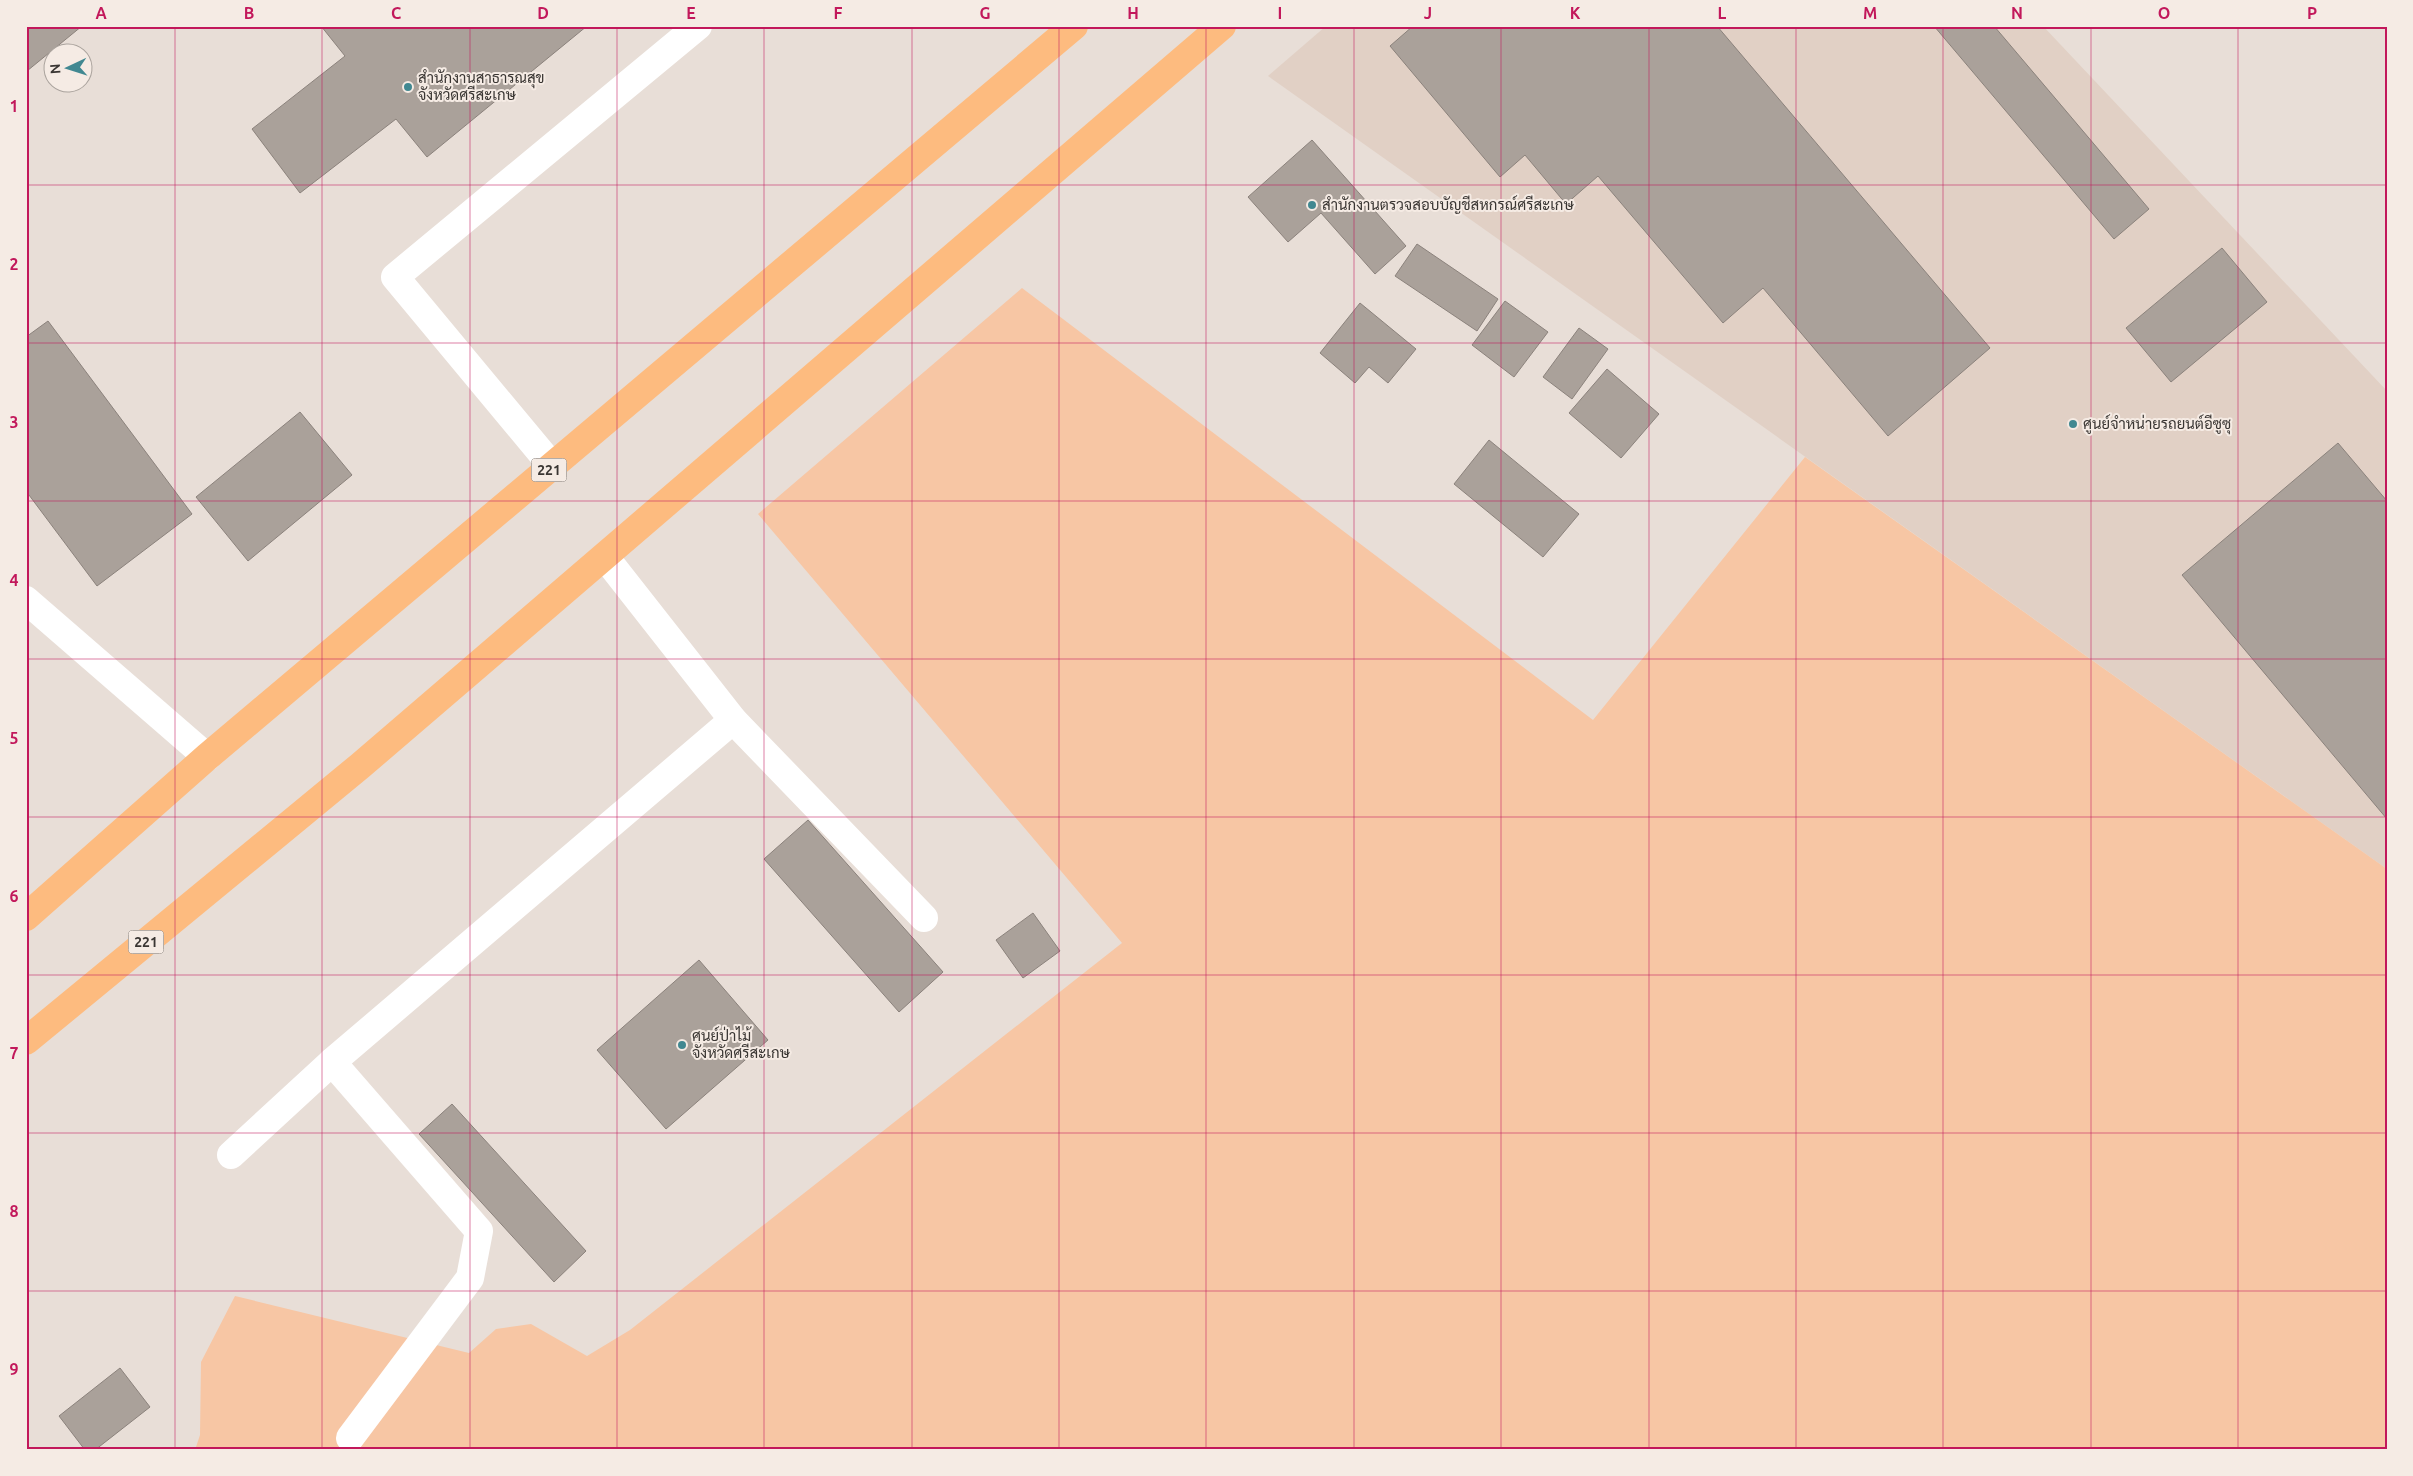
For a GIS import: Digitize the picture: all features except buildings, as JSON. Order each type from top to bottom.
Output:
[{"type":"main road","name":"221","points":[[26,917],[207,757],[1074,26]]},
{"type":"main road","name":"221","points":[[26,1041],[360,766],[1222,26]]},
{"type":"street","points":[[553,467],[395,277],[698,26]]},
{"type":"street","points":[[605,557],[733,720],[924,918]]},
{"type":"street","points":[[26,600],[207,757]]},
{"type":"street","points":[[231,1156],[332,1062],[733,720]]},
{"type":"street","points":[[332,1062],[479,1231],[470,1278],[350,1438]]},
{"type":"shaded area","name":"ศูนย์จำหน่ายรถยนต์อีซูซุ","points":[[1326,26],[2043,26],[2387,391],[2387,869],[1268,76]]},
{"type":"shaded area","points":[[1022,288],[1593,720],[1805,457],[2387,869],[2387,1450],[195,1450],[200,1435],[201,1362],[235,1296],[469,1353],[496,1329],[531,1324],[587,1356],[630,1330],[1122,943],[758,514]]},
{"type":"place","name":"สำนักงานสาธารณสุข จังหวัดศรีสะเกษ","points":[[408,87]]},
{"type":"place","name":"สำนักงานตรวจสอบบัญชีสหกรณ์ศรีสะเกษ","points":[[1312,205]]},
{"type":"place","name":"ศูนย์จำหน่ายรถยนต์อีซูซุ","points":[[2073,424]]},
{"type":"place","name":"ศูนย์ป่าไม้ จังหวัดศรีสะเกษ","points":[[682,1045]]}]
